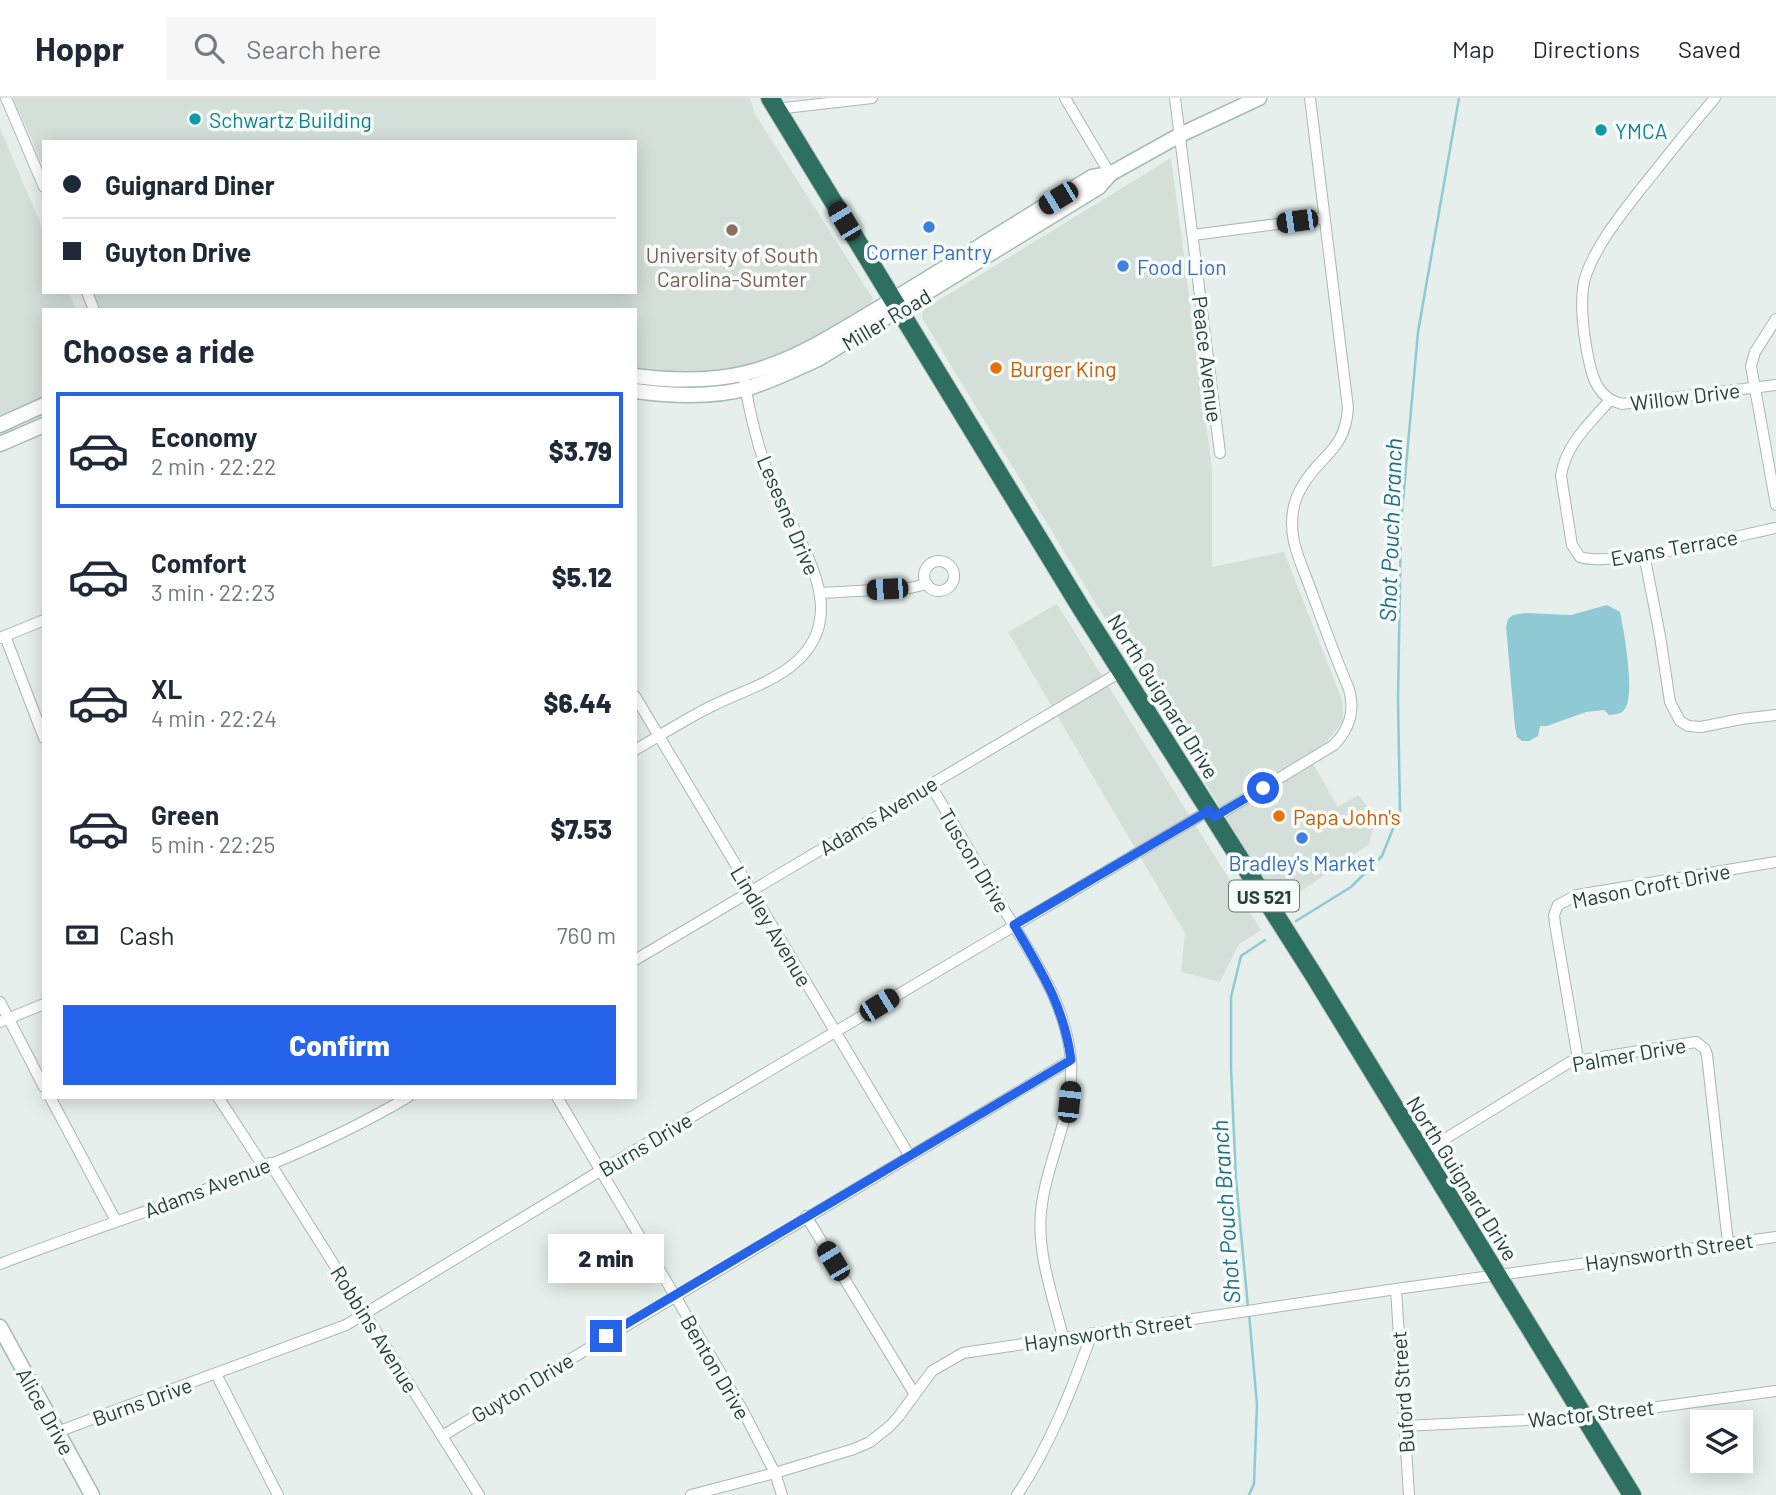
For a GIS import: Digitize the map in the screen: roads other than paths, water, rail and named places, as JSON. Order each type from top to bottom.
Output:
[{"type":"highway","name":"North Guignard Drive","points":[[773,103],[1632,1495]]},
{"type":"street","points":[[6,98],[42,182]]},
{"type":"street","points":[[773,103],[872,98]]},
{"type":"street","points":[[1065,98],[1110,174]]},
{"type":"street","name":"Peace Avenue","points":[[1175,98],[1220,453]]},
{"type":"street","name":"Miller Road","points":[[637,376],[694,380],[743,373],[771,365],[816,345],[896,305],[1099,187],[1110,174],[1180,135],[1259,98]]},
{"type":"street","name":"Burns Drive","points":[[57,1432],[329,1332],[365,1313],[1014,925],[1334,744],[1348,728],[1353,702],[1299,556],[1292,515],[1297,496],[1307,478],[1336,446],[1347,420],[1347,386],[1310,98]]},
{"type":"street","name":"Willow Drive","points":[[1715,98],[1611,229],[1586,275],[1583,294],[1586,347],[1598,389],[1610,400],[1622,404],[1776,385]]},
{"type":"street","points":[[1193,235],[1324,218]]},
{"type":"street","name":"Miller Road","points":[[637,391],[695,395],[745,389],[770,381],[818,359],[896,305]]},
{"type":"street","points":[[1776,318],[1755,352],[1751,366],[1776,505]]},
{"type":"street","name":"Lesesne Drive","points":[[637,749],[712,706],[777,676],[798,661],[813,642],[819,626],[821,593],[812,566],[767,471],[743,373]]},
{"type":"street","name":"Evans Terrace","points":[[1610,400],[1577,438],[1564,461],[1561,476],[1572,545],[1580,557],[1588,559],[1644,554],[1776,528]]},
{"type":"street","points":[[0,425],[42,406]]},
{"type":"street","points":[[0,444],[42,426]]},
{"type":"street","points":[[1644,554],[1670,702],[1680,721],[1688,726],[1701,727],[1776,715]]},
{"type":"street","points":[[821,593],[910,588],[927,584]]},
{"type":"street","points":[[42,621],[3,637],[42,733]]},
{"type":"street","name":"Adams Avenue","points":[[637,959],[1122,671]]},
{"type":"street","name":"Lindley Avenue","points":[[637,699],[909,1155]]},
{"type":"street","name":"Tuscon Drive","points":[[930,784],[1060,1008],[1067,1032],[1071,1060],[1069,1102],[1058,1149],[1046,1181],[1040,1224],[1043,1255],[1063,1337]]},
{"type":"street","name":"Mason Croft Drive","points":[[1578,1059],[1555,924],[1554,915],[1559,905],[1569,897],[1604,889],[1776,862]]},
{"type":"street","points":[[0,1002],[4,1020],[42,1084]]},
{"type":"street","points":[[4,1020],[42,1005]]},
{"type":"street","name":"Palmer Drive","points":[[1422,1153],[1578,1059],[1696,1042],[1705,1049],[1728,1243]]},
{"type":"street","name":"Guyton Drive","points":[[442,1436],[1071,1060]]},
{"type":"street","points":[[51,1099],[116,1221]]},
{"type":"street","name":"Robbins Avenue","points":[[219,1099],[267,1165],[365,1313],[480,1495]]},
{"type":"street","name":"Adams Avenue","points":[[0,1264],[267,1165],[344,1133],[404,1099]]},
{"type":"street","name":"Benton Drive","points":[[558,1099],[741,1409],[775,1473],[782,1495]]},
{"type":"street","points":[[806,1216],[914,1394]]},
{"type":"street","name":"Haynsworth Street","points":[[691,1495],[775,1473],[870,1442],[890,1426],[932,1371],[963,1353],[1396,1289],[1776,1237]]},
{"type":"street","name":"Buford Street","points":[[1396,1289],[1409,1495]]},
{"type":"street","name":"Alice Drive","points":[[0,1327],[92,1495]]},
{"type":"street","points":[[1017,1495],[1040,1458],[1092,1333]]},
{"type":"street","points":[[216,1374],[278,1495]]},
{"type":"street","name":"Wactor Street","points":[[1405,1426],[1584,1417],[1776,1391]]},
{"type":"water","points":[[1607,605],[1620,612],[1624,634],[1629,692],[1624,710],[1619,714],[1609,715],[1604,710],[1586,712],[1540,726],[1538,736],[1522,741],[1517,737],[1515,727],[1506,627],[1508,619],[1513,615],[1525,613],[1571,615]]},
{"type":"waterway","name":"Shot Pouch Branch","points":[[1296,921],[1351,887],[1382,856],[1400,811],[1398,699],[1401,523],[1418,332],[1459,98]]},
{"type":"waterway","name":"Shot Pouch Branch","points":[[1248,1307],[1236,1180],[1231,997],[1241,956],[1265,940]]},
{"type":"waterway","name":"Shot Pouch Branch","points":[[1249,1313],[1257,1405],[1254,1484],[1249,1495]]},
{"type":"place","name":"Schwartz Building","points":[[195,119]]},
{"type":"place","name":"YMCA","points":[[1601,130]]},
{"type":"place","name":"Corner Pantry","points":[[929,227]]},
{"type":"place","name":"University of South Carolina-Sumter","points":[[732,230]]},
{"type":"place","name":"Food Lion","points":[[1123,266]]},
{"type":"place","name":"Burger King","points":[[996,368]]},
{"type":"place","name":"Papa John's","points":[[1279,816]]},
{"type":"place","name":"Bradley's Market","points":[[1302,838]]}]
